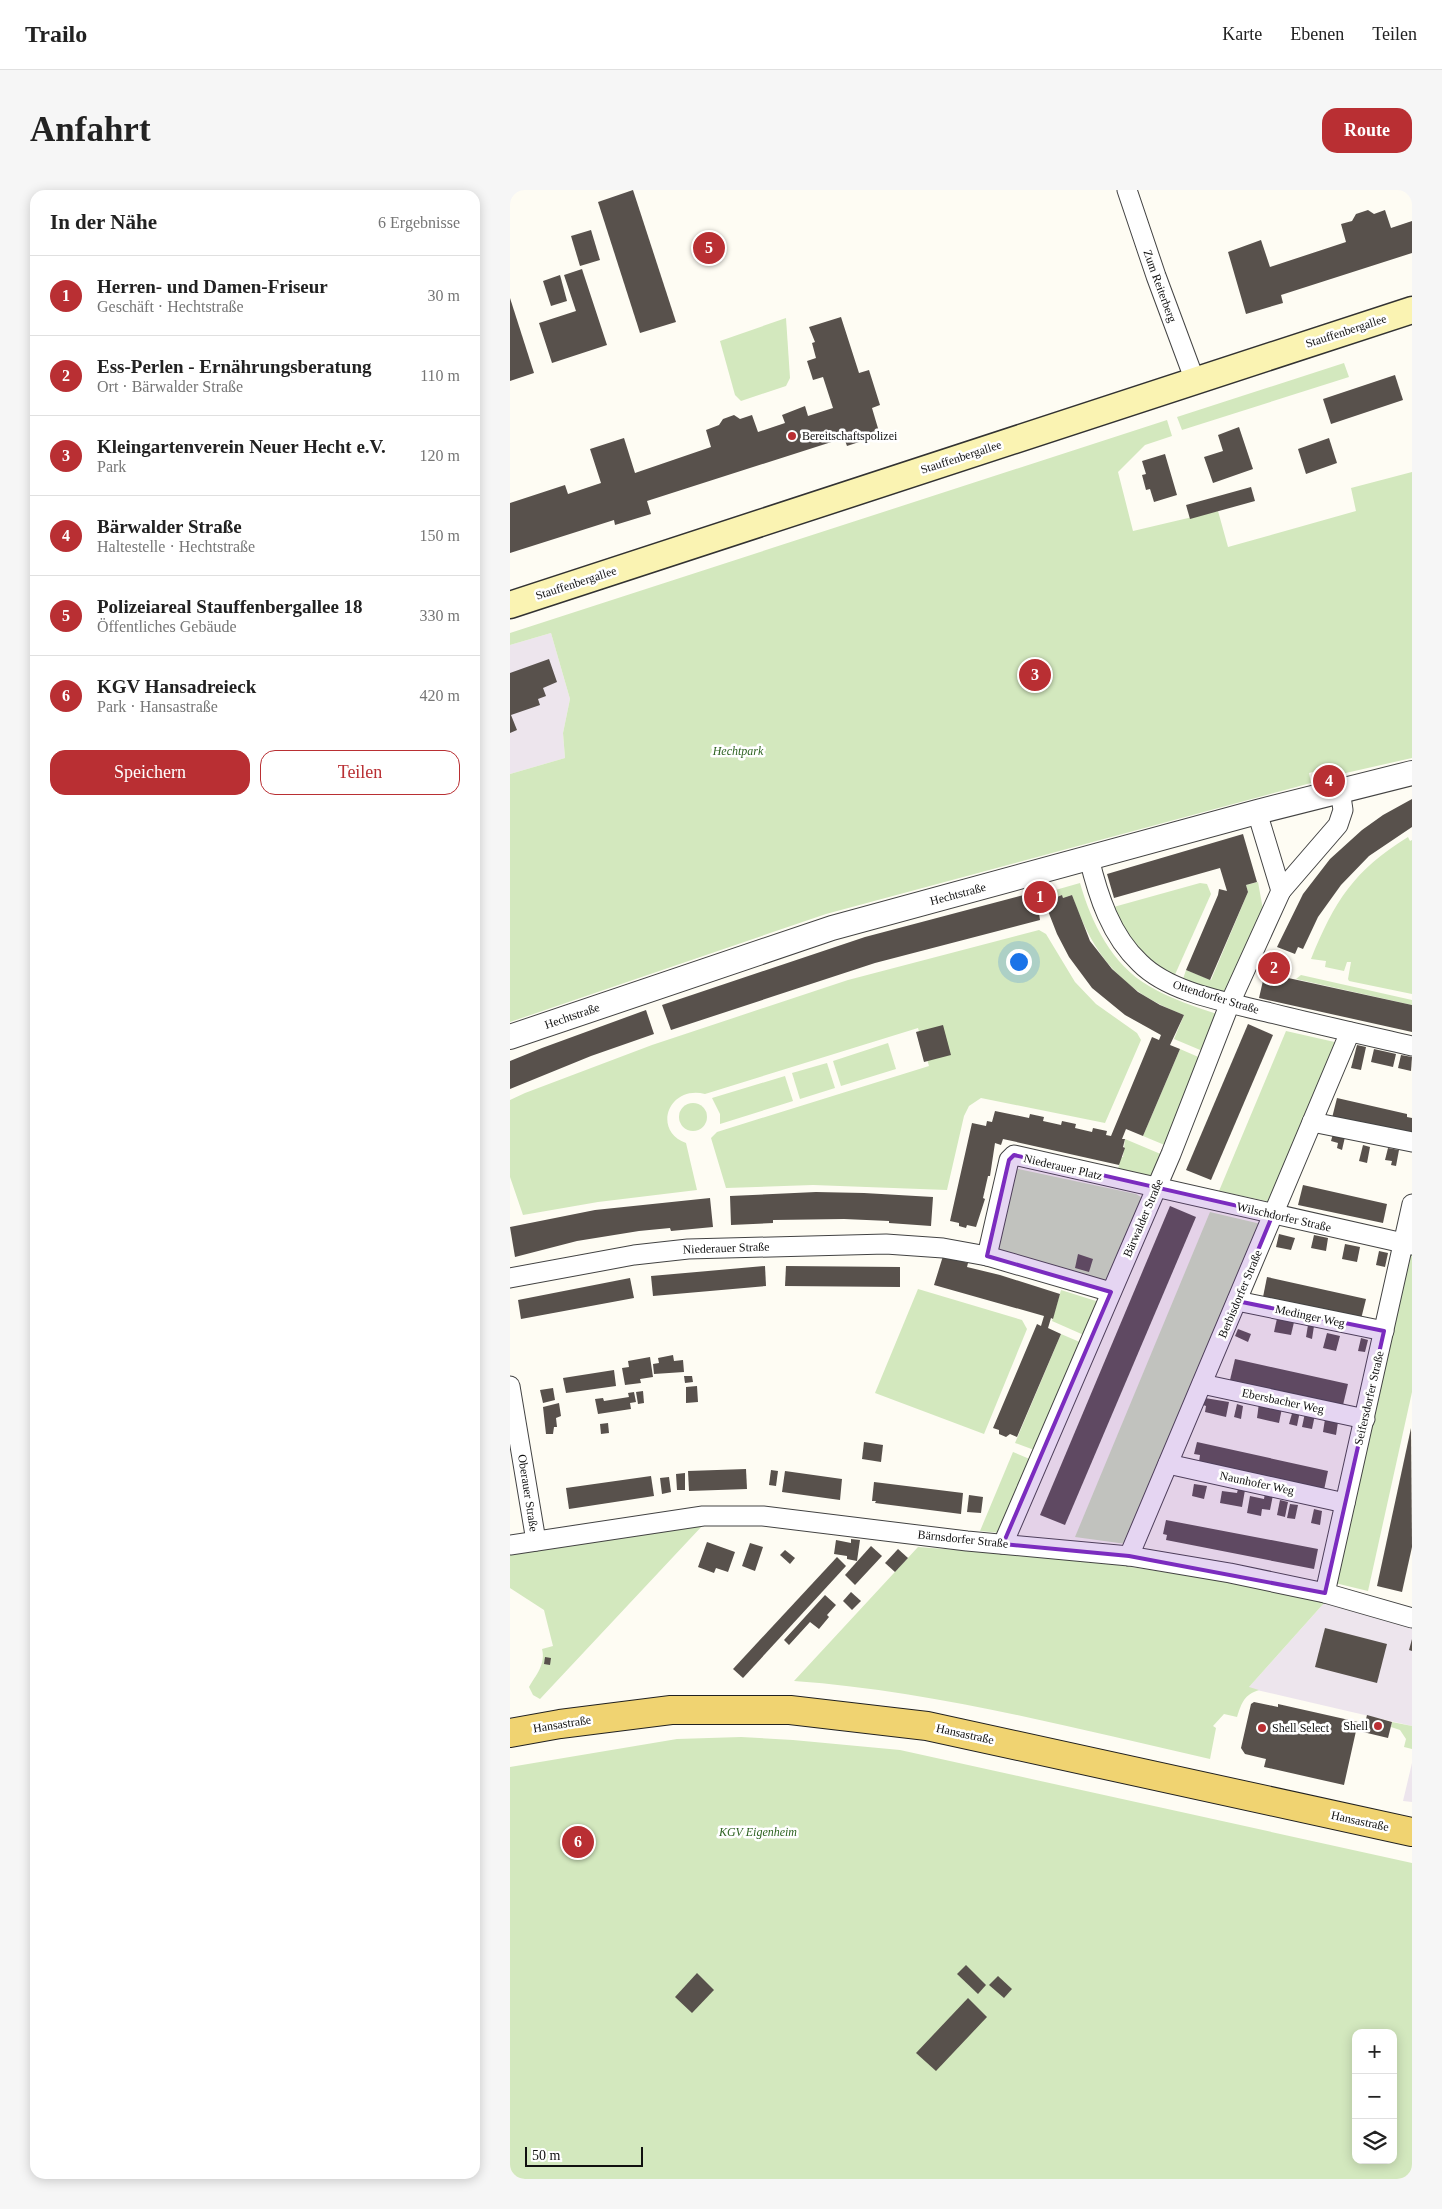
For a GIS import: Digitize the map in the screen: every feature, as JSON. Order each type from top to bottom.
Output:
[{"type":"main road","name":"Stauffenbergallee","points":[[510,604],[1412,310]]},
{"type":"main road","name":"Hansastraße","points":[[510,1733],[560,1724],[671,1710],[790,1710],[927,1726],[1412,1832]]},
{"type":"street","name":"Zum Reiterberg","points":[[1127,190],[1156,276],[1195,381]]},
{"type":"street","name":"Hechtstraße","points":[[510,1037],[832,928],[1257,812],[1412,773]]},
{"type":"street","name":"Bärwalder Straße","points":[[1003,1544],[1156,1188],[1230,1003],[1281,891],[1338,825],[1343,810],[1340,790]]},
{"type":"street","points":[[1257,812],[1281,891]]},
{"type":"street","name":"Ottendorfer Straße","points":[[1089,858],[1096,888],[1107,916],[1121,940],[1140,964],[1163,980],[1180,988],[1230,1003],[1412,1046]]},
{"type":"street","name":"Berbisdorfer Straße","points":[[1129,1556],[1350,1032]]},
{"type":"street","points":[[1312,1122],[1412,1142]]},
{"type":"street","name":"Niederauer Platz","points":[[987,1256],[1008,1160],[1014,1155],[1156,1188]]},
{"type":"street","name":"Wilschdorfer Straße","points":[[1156,1188],[1407,1244]]},
{"type":"street","name":"Seifersdorfer Straße","points":[[1325,1593],[1384,1331],[1407,1244],[1412,1204]]},
{"type":"street","name":"Niederauer Straße","points":[[510,1278],[634,1255],[688,1248],[886,1244],[943,1248],[987,1256]]},
{"type":"street","points":[[987,1256],[1111,1292]]},
{"type":"street","name":"Medinger Weg","points":[[1237,1301],[1384,1331]]},
{"type":"street","name":"Ebersbacher Weg","points":[[1202,1384],[1365,1419]]},
{"type":"street","name":"Oberauer Straße","points":[[510,1386],[536,1541]]},
{"type":"street","name":"Naunhofer Weg","points":[[1168,1464],[1345,1503]]},
{"type":"street","name":"Bärnsdorfer Straße","points":[[510,1545],[703,1516],[762,1516],[1003,1544],[1129,1556],[1230,1573],[1325,1593],[1412,1618]]},
{"type":"highlighted area","points":[[1014,1155],[1273,1214],[1237,1301],[1384,1331],[1325,1593],[1129,1556],[1003,1544],[1111,1292],[987,1256],[1009,1160]]},
{"type":"shaded area","points":[[551,633],[570,699],[563,733],[565,758],[510,774],[510,645]]},
{"type":"shaded area","points":[[1325,1602],[1412,1625],[1412,1726],[1248,1688]]},
{"type":"shaded area","points":[[1412,1763],[1412,1802],[1403,1801]]},
{"type":"green space","points":[[786,318],[790,378],[786,386],[741,401],[735,395],[720,341]]},
{"type":"green space","points":[[1344,363],[1349,377],[1182,430],[1177,417]]},
{"type":"green space","name":"Hechtpark","points":[[1167,420],[1172,436],[1145,445],[1118,472],[1133,531],[1218,511],[1228,547],[1356,511],[1351,488],[1412,472],[1412,758],[1328,777],[1325,769],[1309,773],[1311,783],[826,914],[510,1022],[510,774],[565,758],[563,733],[570,699],[551,633],[510,645],[510,633]]},
{"type":"green space","points":[[1408,837],[1410,841],[1412,840],[1412,994],[1349,981],[1351,962],[1347,962],[1344,971],[1325,967],[1326,961],[1311,959],[1328,921],[1348,889],[1373,862]]},
{"type":"green space","points":[[1258,882],[1264,915],[1227,992],[1182,982],[1186,970],[1211,980],[1248,892],[1246,885]]},
{"type":"green space","points":[[1080,883],[1097,927],[1124,967],[1157,991],[1220,1015],[1205,1052],[1174,1039],[1184,1015],[1144,995],[1127,983],[1113,969],[1090,936],[1080,917],[1072,895],[1063,898],[1062,895],[1054,898],[1052,891]]},
{"type":"green space","points":[[1200,883],[1207,884],[1211,894],[1173,979],[1148,963],[1110,908]]},
{"type":"green space","points":[[1039,930],[1046,934],[1075,982],[1096,1004],[1137,1033],[1141,1040],[1105,1123],[981,1098],[969,1106],[964,1116],[947,1190],[813,1185],[726,1188],[711,1138],[717,1132],[929,1066],[918,1028],[705,1094],[692,1093],[682,1096],[674,1102],[667,1120],[669,1129],[676,1137],[686,1143],[697,1190],[598,1202],[523,1215],[510,1177],[510,1100],[652,1045],[848,980]]},
{"type":"green space","points":[[1301,975],[1412,1000],[1412,1005],[1296,979]]},
{"type":"green space","points":[[1286,1031],[1339,1043],[1271,1202],[1219,1191]]},
{"type":"green space","points":[[888,1043],[896,1069],[841,1086],[833,1061]]},
{"type":"green space","points":[[1180,1049],[1203,1059],[1167,1146],[1143,1136]]},
{"type":"green space","points":[[827,1063],[835,1088],[800,1099],[792,1073]]},
{"type":"green space","points":[[785,1076],[793,1101],[720,1124],[720,1114],[712,1098]]},
{"type":"green space","points":[[693,1103],[703,1107],[707,1117],[703,1127],[693,1131],[683,1127],[679,1117],[683,1107]]},
{"type":"green space","points":[[1125,1139],[1163,1155],[1152,1176],[1118,1169],[1121,1157],[1123,1157]]},
{"type":"green space","points":[[1014,1168],[1136,1194],[1141,1197],[1142,1203],[1107,1282],[998,1251]]},
{"type":"green space","points":[[1210,1212],[1261,1224],[1126,1544],[1075,1537]]},
{"type":"green space","points":[[1412,1253],[1412,1392],[1368,1591],[1335,1583],[1406,1256]]},
{"type":"green space","points":[[918,1289],[1022,1320],[1027,1329],[984,1434],[875,1393]]},
{"type":"green space","points":[[1061,1290],[1096,1301],[1098,1304],[1086,1336],[1052,1321]]},
{"type":"green space","points":[[1061,1334],[1082,1343],[1037,1451],[1015,1443]]},
{"type":"green space","points":[[1013,1452],[1032,1460],[1001,1533],[980,1531]]},
{"type":"green space","points":[[703,1525],[540,1699],[533,1695],[529,1687],[543,1660],[542,1649],[553,1646],[544,1610],[510,1588],[510,1555]]},
{"type":"green space","points":[[918,1547],[1079,1559],[1229,1582],[1325,1602],[1249,1687],[1259,1690],[1250,1694],[1244,1700],[1237,1717],[1224,1714],[1213,1726],[1216,1728],[1210,1759],[1055,1723],[951,1702],[847,1686],[794,1681]]},
{"type":"green space","points":[[1392,1722],[1412,1726],[1412,1749],[1404,1747],[1406,1739],[1400,1730],[1391,1727]]},
{"type":"green space","name":"KGV Eigenheim","points":[[741,1737],[900,1750],[1412,1863],[1412,2179],[510,2179],[510,1767],[677,1739]]},
{"type":"building","points":[[633,190],[676,322],[640,333],[598,202]]},
{"type":"building","points":[[1368,210],[1374,214],[1385,210],[1391,228],[1412,221],[1412,253],[1281,295],[1283,303],[1246,314],[1228,252],[1261,240],[1270,267],[1346,242],[1341,224],[1352,221],[1356,214]]},
{"type":"building","points":[[591,230],[600,260],[580,266],[571,236]]},
{"type":"building","points":[[582,269],[607,345],[552,363],[539,323],[576,311],[564,275]]},
{"type":"building","points":[[560,275],[567,301],[551,306],[543,281]]},
{"type":"building","points":[[510,298],[534,373],[510,381]]},
{"type":"building","name":"Bereitschaftspolizei","points":[[841,317],[859,373],[869,370],[880,405],[872,408],[880,435],[847,446],[844,438],[647,501],[651,514],[615,525],[614,520],[510,553],[510,503],[565,485],[568,494],[601,483],[590,449],[624,438],[635,473],[711,447],[706,430],[719,425],[723,419],[734,415],[740,419],[752,415],[758,432],[785,423],[782,415],[805,406],[808,416],[833,408],[823,377],[813,380],[807,361],[816,358],[812,343],[815,342],[809,327]]},
{"type":"building","points":[[1395,375],[1403,400],[1331,424],[1323,399]]},
{"type":"building","points":[[1239,427],[1253,469],[1213,483],[1204,457],[1223,451],[1218,435]]},
{"type":"building","points":[[1329,438],[1337,463],[1306,474],[1298,449]]},
{"type":"building","points":[[1165,454],[1177,495],[1154,502],[1150,489],[1146,490],[1142,475],[1146,474],[1142,461]]},
{"type":"building","points":[[1251,487],[1255,501],[1190,519],[1186,505]]},
{"type":"building","points":[[549,659],[557,682],[543,688],[546,696],[538,699],[540,705],[511,715],[517,730],[510,733],[510,673]]},
{"type":"building","points":[[1412,799],[1412,827],[1369,856],[1341,885],[1318,917],[1303,949],[1298,947],[1295,954],[1277,947],[1303,894],[1330,859],[1362,830],[1383,815]]},
{"type":"building","points":[[1243,834],[1257,882],[1246,885],[1248,892],[1210,980],[1186,970],[1219,889],[1227,891],[1220,868],[1114,898],[1107,874]]},
{"type":"building","points":[[1039,891],[1045,894],[1047,901],[1062,895],[1063,898],[1072,895],[1090,941],[1112,969],[1138,992],[1160,1005],[1184,1015],[1170,1045],[1180,1049],[1143,1136],[1126,1129],[1122,1139],[1125,1139],[1123,1147],[1125,1148],[1119,1165],[1003,1139],[1001,1145],[995,1143],[990,1176],[988,1176],[983,1198],[985,1199],[976,1227],[967,1225],[966,1228],[959,1226],[959,1223],[950,1221],[972,1123],[986,1126],[987,1121],[992,1122],[995,1111],[1029,1118],[1030,1114],[1044,1117],[1043,1121],[1061,1125],[1062,1121],[1076,1124],[1075,1128],[1092,1132],[1093,1128],[1107,1131],[1106,1135],[1111,1136],[1152,1037],[1159,1040],[1161,1035],[1125,1015],[1092,988],[1069,957],[1048,911],[1039,913],[1040,920],[875,963],[671,1030],[662,1005],[865,937]]},
{"type":"building","points":[[1276,956],[1284,958],[1279,976],[1412,1005],[1412,1032],[1259,998],[1269,962],[1274,961]]},
{"type":"building","points":[[646,1010],[654,1034],[591,1056],[510,1089],[510,1061]]},
{"type":"building","points":[[1248,1024],[1273,1035],[1211,1180],[1186,1170]]},
{"type":"building","points":[[943,1025],[951,1055],[924,1062],[916,1032]]},
{"type":"building","points":[[1357,1045],[1366,1047],[1361,1070],[1351,1068]]},
{"type":"building","points":[[1374,1049],[1396,1054],[1393,1067],[1371,1062]]},
{"type":"building","points":[[1401,1055],[1412,1057],[1411,1071],[1398,1068]]},
{"type":"building","points":[[1337,1098],[1407,1114],[1407,1117],[1412,1118],[1412,1133],[1332,1118]]},
{"type":"building","points":[[1333,1134],[1345,1137],[1342,1150],[1337,1148],[1338,1143],[1331,1141]]},
{"type":"building","points":[[1363,1145],[1370,1147],[1367,1163],[1359,1161]]},
{"type":"building","points":[[1388,1148],[1399,1150],[1396,1166],[1391,1165],[1392,1161],[1385,1160]]},
{"type":"building","points":[[1303,1185],[1387,1204],[1383,1223],[1298,1205]]},
{"type":"building","points":[[816,1192],[933,1197],[931,1226],[889,1223],[889,1221],[844,1219],[773,1220],[773,1223],[731,1225],[730,1196]]},
{"type":"building","points":[[710,1198],[713,1227],[671,1231],[670,1228],[639,1231],[577,1241],[515,1257],[510,1227],[595,1210]]},
{"type":"building","points":[[1170,1206],[1196,1217],[1065,1525],[1040,1515]]},
{"type":"building","points":[[1279,1234],[1295,1238],[1291,1250],[1276,1247]]},
{"type":"building","points":[[1314,1235],[1328,1238],[1326,1251],[1311,1248]]},
{"type":"building","points":[[1345,1244],[1360,1247],[1357,1262],[1342,1259]]},
{"type":"building","points":[[1379,1251],[1388,1253],[1385,1267],[1376,1265]]},
{"type":"building","points":[[1078,1254],[1093,1259],[1089,1272],[1075,1268]]},
{"type":"building","points":[[943,1256],[968,1263],[967,1267],[1000,1275],[1060,1294],[1053,1319],[1051,1318],[1048,1328],[1061,1334],[1017,1437],[1010,1434],[1006,1437],[999,1434],[999,1430],[993,1428],[1037,1324],[1041,1326],[1044,1316],[934,1285]]},
{"type":"building","points":[[765,1266],[766,1286],[653,1296],[651,1276]]},
{"type":"building","points":[[786,1266],[900,1267],[900,1287],[785,1286]]},
{"type":"building","points":[[1267,1277],[1366,1299],[1361,1319],[1263,1297]]},
{"type":"building","points":[[630,1278],[634,1298],[521,1319],[518,1300]]},
{"type":"building","points":[[1278,1314],[1295,1318],[1291,1335],[1274,1332]]},
{"type":"building","points":[[1308,1325],[1314,1326],[1312,1339],[1306,1337]]},
{"type":"building","points":[[1238,1329],[1251,1334],[1248,1342],[1235,1336]]},
{"type":"building","points":[[1327,1333],[1340,1336],[1336,1351],[1323,1348]]},
{"type":"building","points":[[1361,1338],[1368,1340],[1365,1352],[1358,1351]]},
{"type":"building","points":[[673,1355],[674,1361],[683,1360],[684,1372],[654,1374],[653,1364],[659,1363],[658,1358]]},
{"type":"building","points":[[650,1357],[653,1377],[640,1379],[641,1383],[625,1385],[622,1368],[629,1367],[628,1361]]},
{"type":"building","points":[[1235,1359],[1348,1384],[1343,1405],[1230,1380]]},
{"type":"building","points":[[614,1370],[616,1386],[566,1393],[563,1378]]},
{"type":"building","points":[[684,1376],[692,1376],[693,1382],[685,1383]]},
{"type":"building","points":[[697,1386],[698,1402],[686,1403],[686,1387]]},
{"type":"building","points":[[553,1388],[555,1400],[543,1403],[540,1390]]},
{"type":"building","points":[[643,1391],[644,1403],[638,1404],[636,1392]]},
{"type":"building","points":[[634,1392],[636,1402],[630,1403],[631,1409],[598,1414],[595,1399],[603,1398],[604,1401],[629,1397],[628,1393]]},
{"type":"building","points":[[1205,1398],[1229,1402],[1226,1417],[1205,1412],[1206,1406],[1203,1405]]},
{"type":"building","points":[[559,1403],[561,1416],[556,1418],[557,1427],[554,1427],[553,1434],[546,1434],[543,1407]]},
{"type":"building","points":[[1259,1403],[1282,1408],[1279,1423],[1257,1418]]},
{"type":"building","points":[[1237,1404],[1243,1406],[1241,1419],[1234,1417]]},
{"type":"building","points":[[1293,1410],[1300,1411],[1297,1426],[1289,1424]]},
{"type":"building","points":[[1305,1413],[1315,1415],[1312,1429],[1302,1427]]},
{"type":"building","points":[[1325,1419],[1338,1422],[1336,1435],[1323,1432]]},
{"type":"building","points":[[608,1423],[609,1433],[601,1434],[600,1424]]},
{"type":"building","points":[[1411,1428],[1412,1547],[1402,1592],[1377,1586]]},
{"type":"building","points":[[864,1442],[883,1445],[881,1462],[862,1459]]},
{"type":"building","points":[[1197,1442],[1328,1471],[1324,1490],[1199,1462],[1200,1455],[1194,1454]]},
{"type":"building","points":[[746,1469],[747,1489],[689,1491],[688,1471]]},
{"type":"building","points":[[771,1470],[778,1471],[776,1486],[769,1485]]},
{"type":"building","points":[[785,1471],[842,1479],[840,1500],[782,1492]]},
{"type":"building","points":[[685,1473],[685,1490],[677,1490],[676,1474]]},
{"type":"building","points":[[651,1476],[654,1496],[569,1509],[566,1488]]},
{"type":"building","points":[[669,1477],[671,1492],[662,1494],[660,1478]]},
{"type":"building","points":[[874,1482],[963,1493],[961,1514],[875,1503],[876,1501],[872,1501]]},
{"type":"building","points":[[1194,1484],[1207,1486],[1204,1499],[1192,1496]]},
{"type":"building","points":[[1238,1489],[1245,1490],[1242,1507],[1220,1503],[1222,1491],[1237,1493]]},
{"type":"building","points":[[1265,1493],[1273,1495],[1270,1510],[1262,1509],[1261,1516],[1247,1513],[1250,1496],[1264,1499]]},
{"type":"building","points":[[969,1495],[983,1497],[981,1513],[967,1512]]},
{"type":"building","points":[[1280,1500],[1288,1502],[1285,1517],[1277,1515]]},
{"type":"building","points":[[1290,1504],[1298,1505],[1295,1519],[1287,1518]]},
{"type":"building","points":[[1314,1509],[1322,1511],[1320,1525],[1311,1523]]},
{"type":"building","points":[[1166,1520],[1318,1549],[1314,1569],[1166,1540],[1167,1535],[1163,1534]]},
{"type":"building","points":[[851,1539],[860,1540],[857,1561],[847,1559],[847,1556],[834,1554],[836,1540],[851,1543]]},
{"type":"building","points":[[707,1542],[735,1552],[728,1572],[716,1568],[714,1573],[698,1567]]},
{"type":"building","points":[[750,1543],[763,1547],[755,1571],[742,1566]]},
{"type":"building","points":[[871,1546],[882,1556],[855,1585],[845,1575]]},
{"type":"building","points":[[898,1549],[908,1558],[895,1572],[885,1563]]},
{"type":"building","points":[[785,1550],[795,1558],[790,1564],[780,1555]]},
{"type":"building","points":[[837,1557],[846,1566],[743,1678],[733,1669]]},
{"type":"building","points":[[851,1592],[861,1601],[852,1610],[843,1601]]},
{"type":"building","points":[[825,1595],[836,1605],[827,1615],[829,1617],[819,1629],[810,1622],[789,1645],[784,1640]]},
{"type":"building","points":[[1325,1628],[1387,1644],[1377,1683],[1315,1667]]},
{"type":"building","points":[[1412,1639],[1412,1651],[1409,1650]]},
{"type":"building","points":[[545,1657],[551,1658],[550,1665],[544,1664]]},
{"type":"building","name":"Shell","points":[[1254,1702],[1278,1707],[1278,1704],[1358,1722],[1344,1785],[1264,1767],[1266,1759],[1245,1754],[1241,1748],[1251,1704]]},
{"type":"building","name":"Shell","points":[[1367,1715],[1392,1722],[1388,1738],[1363,1732]]},
{"type":"building","points":[[966,1965],[986,1985],[978,1994],[957,1974]]},
{"type":"building","points":[[697,1973],[714,1990],[692,2013],[675,1997]]},
{"type":"building","points":[[998,1976],[1012,1989],[1004,1998],[989,1985]]},
{"type":"building","points":[[968,1998],[987,2017],[936,2071],[916,2053]]},
{"type":"place","name":"Polizeiareal Stauffenbergallee 18","points":[[709,248]]},
{"type":"place","name":"Bereitschaftspolizei","points":[[792,436]]},
{"type":"place","name":"Kleingartenverein Neuer Hecht e.V.","points":[[1035,675]]},
{"type":"place","name":"Bärwalder Straße","points":[[1329,781]]},
{"type":"place","name":"Herren- und Damen-Friseur","points":[[1040,897]]},
{"type":"place","name":"Ess-Perlen - Ernährungsberatung","points":[[1274,968]]},
{"type":"place","name":"Shell","points":[[1378,1726]]},
{"type":"place","name":"Shell Select","points":[[1262,1728]]},
{"type":"place","name":"KGV Hansadreieck","points":[[578,1842]]}]
